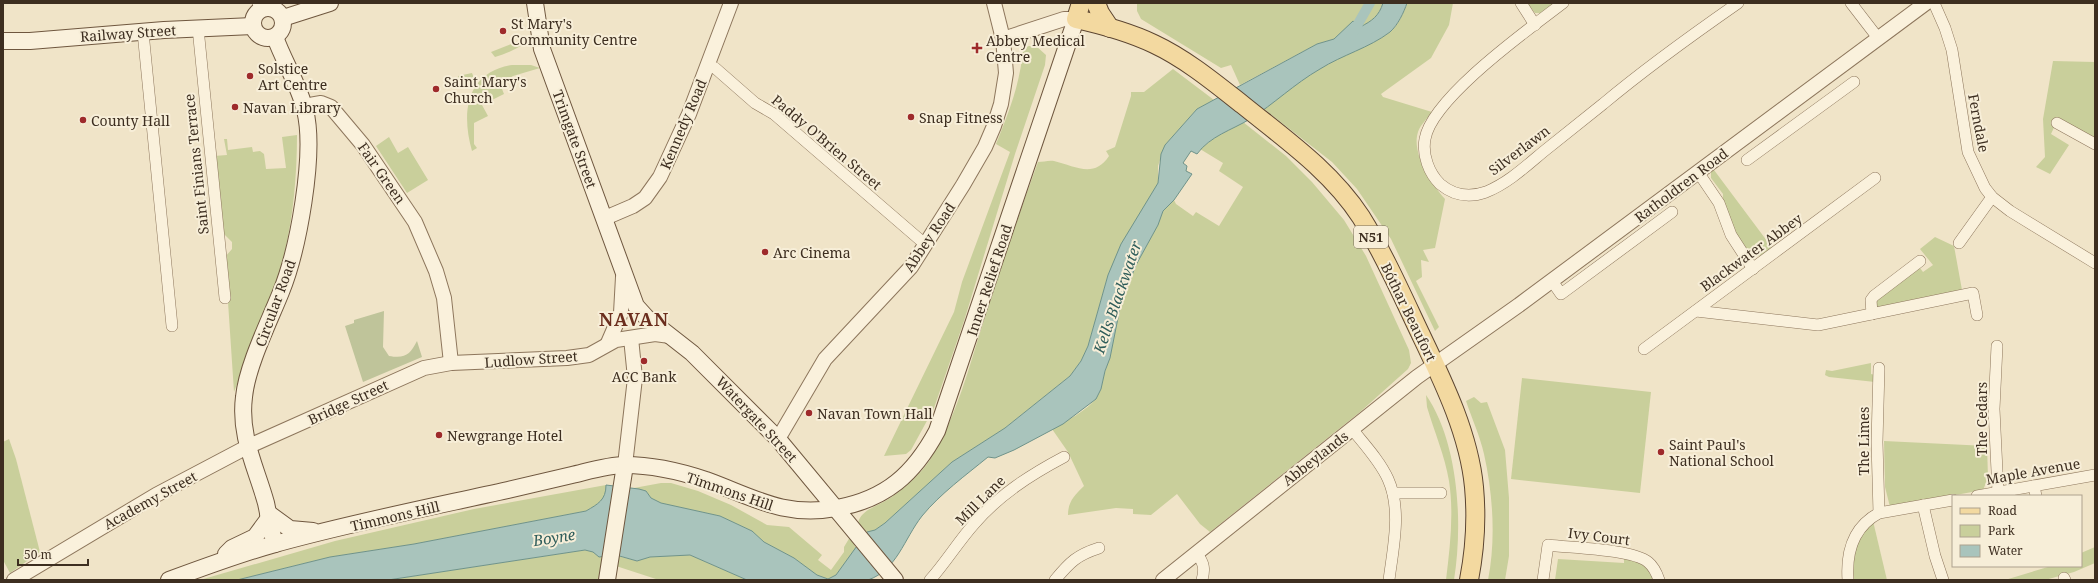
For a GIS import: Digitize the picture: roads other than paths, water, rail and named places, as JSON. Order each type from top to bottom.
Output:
[{"type":"main road","points":[[283,18],[330,3]]},
{"type":"main road","name":"Trimgate Street","points":[[535,3],[542,49],[623,274]]},
{"type":"main road","points":[[1096,3],[1100,13],[1110,28]]},
{"type":"main road","points":[[260,6],[277,10],[283,18],[282,31],[275,37],[261,37],[253,26],[254,17],[260,6]]},
{"type":"main road","name":"N51","points":[[1079,11],[1110,28]]},
{"type":"main road","name":"Inner Relief Road","points":[[836,508],[867,500],[892,487],[917,464],[937,431],[1079,11]]},
{"type":"main road","name":"Railway Street","points":[[3,41],[30,41],[198,28],[253,26]]},
{"type":"main road","name":"Bóthar Beaufort","points":[[1110,28],[1154,44],[1193,67],[1316,164],[1361,217],[1435,364],[1458,421],[1469,458],[1474,486],[1476,518],[1469,580]]},
{"type":"main road","name":"Circular Road","points":[[275,37],[304,106],[308,132],[307,154],[298,228],[288,274],[248,376],[242,419],[247,447],[275,544]]},
{"type":"main road","name":"Watergate Street","points":[[623,274],[636,306],[714,374],[778,439],[894,580]]},
{"type":"main road","points":[[607,580],[625,465]]},
{"type":"main road","name":"Timmons Hill","points":[[169,580],[275,544],[590,471],[625,465],[672,471],[704,479],[777,507],[808,511],[836,508]]},
{"type":"main road","points":[[218,563],[232,548],[255,536],[268,516],[290,529],[323,533]]},
{"type":"street","name":"Kennedy Road","points":[[604,218],[633,206],[651,192],[670,157],[708,65],[730,3]]},
{"type":"street","name":"Abbey Road","points":[[778,439],[824,359],[911,267],[966,180],[994,126],[1001,104],[1005,79],[1006,58],[994,3]]},
{"type":"street","points":[[1521,3],[1535,25]]},
{"type":"street","name":"Silverlawn","points":[[1563,3],[1484,66],[1460,88],[1429,126],[1424,140],[1425,156],[1435,179],[1445,188],[1456,194],[1468,195],[1484,193],[1512,178],[1633,79],[1738,3]]},
{"type":"street","points":[[1851,3],[1878,38]]},
{"type":"street","name":"Ratholdren Road","points":[[1435,364],[1552,281],[1926,3]]},
{"type":"street","name":"Ferndale","points":[[1934,3],[1945,28],[1952,50],[1968,152],[1976,172],[1992,197],[2010,211],[2095,264]]},
{"type":"street","points":[[1003,39],[1064,19],[1079,11]]},
{"type":"street","name":"Saint Finians Terrace","points":[[198,28],[225,298]]},
{"type":"street","points":[[143,32],[172,326]]},
{"type":"street","name":"Paddy O'Brien Street","points":[[708,65],[715,68],[755,103],[774,114],[926,245]]},
{"type":"street","points":[[1747,160],[1854,82]]},
{"type":"street","name":"Fair Green","points":[[304,106],[321,103],[331,106],[358,138],[415,222],[436,271],[444,298],[451,363]]},
{"type":"street","points":[[1786,106],[1796,123]]},
{"type":"street","points":[[2057,122],[2095,144]]},
{"type":"street","points":[[1698,172],[1719,203],[1730,235],[1753,269]]},
{"type":"street","name":"Blackwater Abbey","points":[[1644,350],[1875,178]]},
{"type":"street","points":[[1959,243],[1992,197]]},
{"type":"street","points":[[1552,281],[1561,294],[1672,212]]},
{"type":"street","points":[[1872,314],[1871,300],[1874,296],[1920,261]]},
{"type":"street","points":[[608,343],[621,312],[623,274]]},
{"type":"street","points":[[1696,311],[1818,325],[1973,293],[1977,315]]},
{"type":"street","name":"Ludlow Street","points":[[451,363],[568,358],[589,354],[608,343],[631,338],[655,334],[670,336]]},
{"type":"street","points":[[625,465],[635,378],[631,338]]},
{"type":"street","name":"The Cedars","points":[[1997,346],[1994,409],[1998,492]]},
{"type":"street","name":"Bridge Street","points":[[247,447],[401,377],[424,368],[451,363]]},
{"type":"street","name":"Abbeylands","points":[[1163,580],[1435,364]]},
{"type":"street","name":"The Limes","points":[[1879,368],[1877,442],[1879,513]]},
{"type":"street","points":[[1352,429],[1388,478],[1393,493],[1395,526],[1389,580]]},
{"type":"street","name":"Academy Street","points":[[14,580],[156,495],[247,447]]},
{"type":"street","name":"Mill Lane","points":[[930,580],[974,524],[992,505],[1032,474],[1064,457]]},
{"type":"street","name":"Maple Avenue","points":[[1982,495],[1998,492],[2035,491],[2095,475]]},
{"type":"street","points":[[1393,493],[1441,493]]},
{"type":"street","points":[[1848,580],[1848,556],[1851,544],[1864,523],[1879,513],[1952,500]]},
{"type":"street","points":[[1923,505],[1935,556],[1943,580]]},
{"type":"street","name":"Ivy Court","points":[[1543,580],[1548,545],[1631,554],[1648,562],[1654,569],[1659,580]]},
{"type":"street","points":[[1055,580],[1070,560],[1099,548]]},
{"type":"street","points":[[1197,554],[1203,562],[1205,570],[1202,580]]},
{"type":"water","points":[[1383,3],[1407,3],[1396,26],[1390,32],[1373,43],[1328,64],[1293,87],[1250,119],[1208,142],[1197,154],[1191,151],[1183,163],[1187,166],[1186,171],[1192,174],[1174,200],[1163,211],[1158,225],[1136,265],[1121,303],[1110,358],[1101,389],[1096,399],[1063,424],[1014,450],[995,458],[988,457],[945,492],[929,508],[922,516],[893,561],[878,575],[868,580],[747,580],[690,555],[650,557],[637,561],[616,555],[599,557],[593,552],[585,550],[388,580],[237,580],[330,557],[414,544],[586,511],[598,504],[603,498],[606,485],[639,489],[646,491],[651,498],[661,503],[720,516],[752,531],[764,542],[794,558],[817,575],[828,579],[836,575],[867,532],[875,530],[885,523],[952,462],[1005,428],[1070,376],[1081,361],[1088,346],[1108,275],[1121,244],[1158,183],[1161,154],[1165,145],[1197,109],[1317,44],[1334,39],[1353,21],[1360,27],[1364,25],[1377,15]]},
{"type":"waterway","points":[[1351,36],[1370,3]]},
{"type":"place","name":"St Mary's Community Centre","points":[[503,31]]},
{"type":"place","name":"Abbey Medical Centre","points":[[977,48]]},
{"type":"place","name":"Solstice Art Centre","points":[[250,76]]},
{"type":"place","name":"Saint Mary's Church","points":[[436,89]]},
{"type":"place","name":"Navan Library","points":[[235,107]]},
{"type":"place","name":"Snap Fitness","points":[[911,117]]},
{"type":"place","name":"County Hall","points":[[83,120]]},
{"type":"place","name":"Arc Cinema","points":[[765,252]]},
{"type":"place","name":"ACC Bank","points":[[644,361]]},
{"type":"place","name":"Navan Town Hall","points":[[809,413]]},
{"type":"place","name":"Newgrange Hotel","points":[[439,435]]},
{"type":"place","name":"Saint Paul's National School","points":[[1661,452]]},
{"type":"district","name":"NAVAN","points":[[634,319]]},
{"type":"water label","name":"Kells Blackwater","points":[[1117,297]]},
{"type":"water label","name":"Boyne","points":[[554,537]]}]
